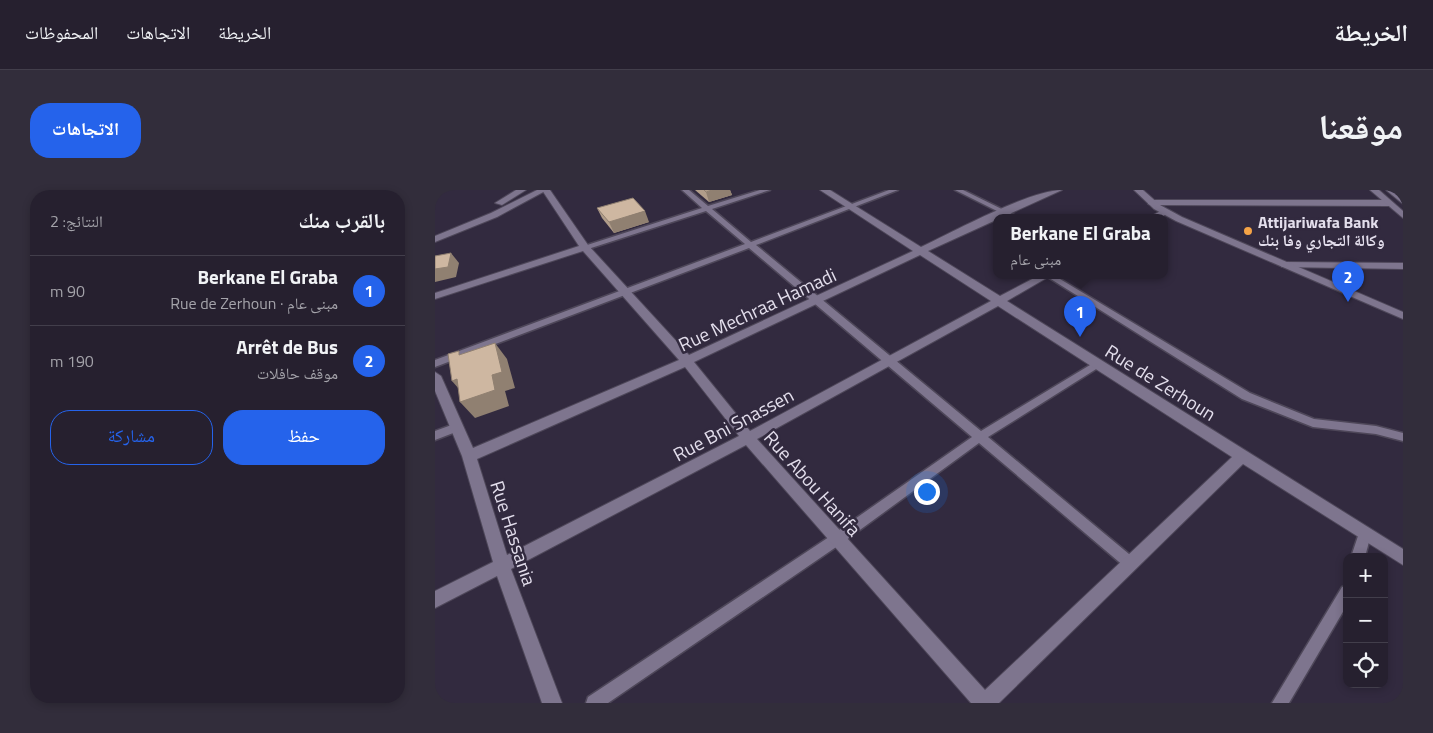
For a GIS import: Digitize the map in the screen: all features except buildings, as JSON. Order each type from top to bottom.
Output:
[{"type":"street","points":[[435,230],[485,210],[522,190]]},
{"type":"street","points":[[435,239],[494,216],[544,190]]},
{"type":"street","name":"Rue Abou Hanifa","points":[[544,190],[585,247],[687,361],[748,438],[984,703]]},
{"type":"street","name":"Rue de Zerhoun","points":[[824,190],[1403,558]]},
{"type":"street","name":"Rue Mechraa Hamadi","points":[[1001,214],[1058,190]]},
{"type":"street","points":[[1139,190],[1164,212],[1403,316]]},
{"type":"street","points":[[1375,190],[1403,215]]},
{"type":"street","points":[[1389,190],[1403,201]]},
{"type":"street","points":[[1151,202],[1389,203]]},
{"type":"street","points":[[1160,214],[1164,212]]},
{"type":"street","name":"Rue Mechraa Hamadi","points":[[469,456],[687,361],[993,218]]},
{"type":"street","points":[[435,296],[585,247]]},
{"type":"street","points":[[1285,265],[1403,266]]},
{"type":"street","name":"Rue Bni Snassen","points":[[435,600],[748,438],[1039,279]]},
{"type":"street","name":"Rue Hassania","points":[[435,376],[469,456],[502,566],[552,703]]},
{"type":"street","points":[[984,703],[1242,456]]},
{"type":"lane","points":[[685,190],[1130,563]]},
{"type":"lane","points":[[585,247],[767,190]]},
{"type":"lane","points":[[435,364],[895,190]]},
{"type":"lane","points":[[958,190],[1009,214]]},
{"type":"lane","points":[[1055,279],[1246,396],[1313,423],[1377,430],[1403,437]]},
{"type":"lane","points":[[593,703],[837,539],[980,437],[1098,364]]},
{"type":"lane","points":[[435,436],[457,427]]},
{"type":"lane","points":[[1360,553],[1365,534]]},
{"type":"lane","points":[[1280,703],[1343,598]]},
{"type":"place","name":"Attijariwafa Bank وكالة التجاري وفا بنك","points":[[1248,231]]},
{"type":"place","name":"Arrêt de Bus","points":[[1348,302]]},
{"type":"place","name":"Berkane El Graba","points":[[1080,337]]}]
